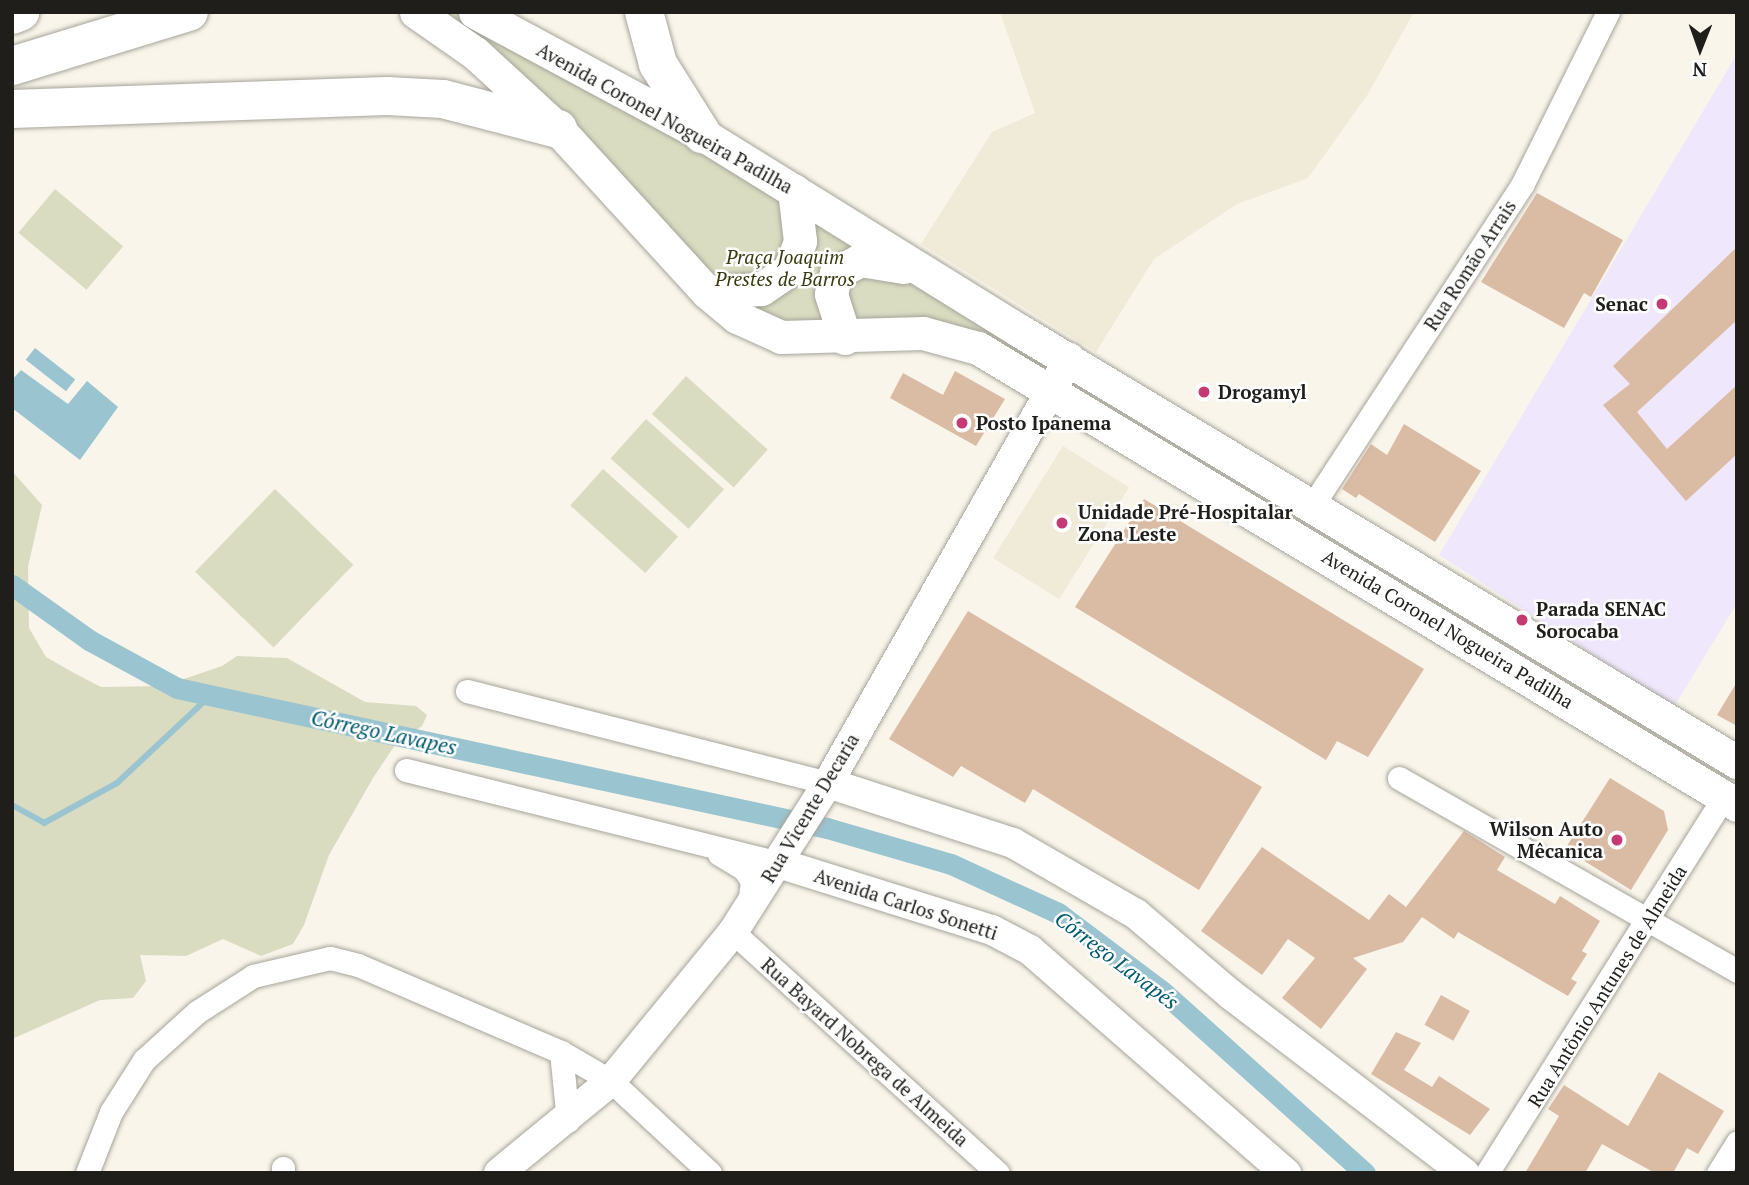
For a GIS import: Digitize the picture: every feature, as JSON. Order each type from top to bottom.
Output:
[{"type":"highway","points":[[12,15],[20,12]]},
{"type":"highway","points":[[12,66],[189,12]]},
{"type":"highway","points":[[644,12],[649,44],[658,64],[702,134]]},
{"type":"highway","points":[[12,109],[387,96],[443,99],[558,129]]},
{"type":"main road","name":"Avenida Coronel Nogueira Padilha","points":[[416,12],[475,53],[558,129],[707,292],[760,331],[800,340],[909,334],[949,337],[978,348],[1051,389],[1730,801]]},
{"type":"main road","name":"Avenida Coronel Nogueira Padilha","points":[[475,12],[702,134],[923,272],[1737,762]]},
{"type":"main road","points":[[707,292],[761,289],[789,271],[800,241],[794,190]]},
{"type":"main road","points":[[845,338],[831,294],[842,266],[871,260],[923,272]]},
{"type":"street","name":"Rua Romão Arrais","points":[[1312,506],[1522,185],[1608,12]]},
{"type":"street","points":[[1051,389],[1069,358]]},
{"type":"street","name":"Rua Vicente Decaria","points":[[499,1173],[568,1121],[611,1081],[733,932],[823,790],[1051,389]]},
{"type":"street","points":[[467,691],[823,790],[886,800],[1013,843],[1136,914],[1230,994],[1464,1173]]},
{"type":"street","points":[[854,737],[854,763],[860,777],[886,800]]},
{"type":"street","name":"Avenida Carlos Sonetti","points":[[406,770],[654,829],[784,854],[992,930],[1030,950],[1286,1173]]},
{"type":"street","points":[[1399,778],[1737,971]]},
{"type":"street","name":"Rua Antônio Antunes de Almeida","points":[[1487,1173],[1650,919],[1730,801]]},
{"type":"street","name":"Avenida Carlos Sonetti","points":[[654,829],[726,857],[744,869],[752,881],[749,906]]},
{"type":"street","name":"Rua Bayard Nobrega de Almeida","points":[[733,932],[998,1173]]},
{"type":"street","points":[[87,1173],[111,1112],[144,1060],[197,1012],[253,976],[303,961],[330,958],[358,965],[561,1052],[611,1081],[710,1173]]},
{"type":"street","points":[[561,1052],[568,1121]]},
{"type":"street","points":[[1717,1173],[1737,1142]]},
{"type":"shaded area","points":[[1000,12],[1414,12],[1368,94],[1308,178],[1237,204],[1154,259],[1096,352],[921,244],[992,132],[1035,113]]},
{"type":"shaded area","name":"Senac","points":[[1737,54],[1737,603],[1674,707],[1439,555]]},
{"type":"shaded area","name":"Unidade Pré-Hospitalar Zona Leste","points":[[1063,446],[1129,487],[1059,599],[993,558]]},
{"type":"green space","name":"Praça Joaquim Prestes de Barros","points":[[435,12],[457,12],[656,118],[1056,365],[1049,375],[753,316]]},
{"type":"green space","points":[[55,189],[123,246],[87,290],[18,233]]},
{"type":"green space","points":[[686,376],[768,450],[734,488],[652,414]]},
{"type":"green space","points":[[646,419],[724,489],[689,529],[611,458]]},
{"type":"green space","points":[[603,469],[678,537],[645,573],[570,505]]},
{"type":"green space","points":[[12,471],[42,505],[28,567],[29,628],[46,657],[101,687],[163,686],[222,666],[237,656],[287,658],[365,702],[416,706],[427,715],[422,726],[395,745],[373,778],[329,855],[304,925],[293,944],[261,956],[223,939],[186,956],[140,955],[146,981],[133,998],[100,1000],[12,1039]]},
{"type":"green space","points":[[275,489],[353,565],[274,647],[195,572]]},
{"type":"water","points":[[35,348],[75,379],[66,391],[26,360]]},
{"type":"water","points":[[21,370],[68,404],[87,381],[118,407],[80,460],[12,408],[12,380]]},
{"type":"building","points":[[1537,193],[1623,240],[1591,297],[1584,293],[1564,328],[1481,282]]},
{"type":"building","points":[[1737,247],[1737,320],[1637,412],[1667,449],[1737,385],[1737,454],[1686,501],[1603,405],[1630,384],[1613,366]]},
{"type":"building","name":"Posto Ipanema","points":[[955,371],[1005,399],[976,446],[890,398],[903,373],[943,395]]},
{"type":"building","points":[[1404,424],[1481,471],[1435,542],[1359,494],[1356,498],[1342,489],[1371,444],[1387,455]]},
{"type":"building","points":[[1144,499],[1424,669],[1368,757],[1337,741],[1326,760],[1075,607]]},
{"type":"building","points":[[968,611],[1262,787],[1199,890],[1033,789],[1025,803],[961,766],[953,777],[889,739]]},
{"type":"building","points":[[1737,682],[1737,726],[1717,715]]},
{"type":"building","name":"Wilson Auto Mêcanica","points":[[1610,778],[1664,811],[1668,830],[1631,890],[1565,849]]},
{"type":"building","points":[[1464,831],[1505,857],[1497,870],[1555,904],[1560,896],[1600,921],[1582,951],[1587,954],[1571,979],[1577,982],[1568,996],[1458,932],[1454,939],[1422,917],[1403,942],[1353,958],[1367,969],[1321,1029],[1282,998],[1315,958],[1288,939],[1262,975],[1201,931],[1262,847],[1369,920],[1389,894],[1406,907]]},
{"type":"building","points":[[1441,995],[1470,1011],[1453,1041],[1425,1025]]},
{"type":"building","points":[[1396,1032],[1421,1043],[1404,1070],[1432,1087],[1439,1076],[1490,1109],[1470,1135],[1371,1074]]},
{"type":"building","points":[[1659,1072],[1724,1111],[1698,1154],[1687,1148],[1673,1173],[1655,1173],[1602,1144],[1585,1173],[1525,1173],[1559,1116],[1548,1109],[1564,1085],[1628,1126]]},
{"type":"waterway","name":"Córrego Lavapes","points":[[12,585],[89,640],[177,688],[827,828],[951,864],[1058,913],[1162,991],[1365,1173]]},
{"type":"waterway","points":[[12,805],[44,823],[117,783],[212,694]]},
{"type":"place","name":"Senac","points":[[1662,304]]},
{"type":"place","name":"Drogamyl","points":[[1204,392]]},
{"type":"place","name":"Posto Ipanema","points":[[962,423]]},
{"type":"place","name":"Unidade Pré-Hospitalar Zona Leste","points":[[1062,523]]},
{"type":"place","name":"Parada SENAC Sorocaba","points":[[1522,620]]},
{"type":"place","name":"Wilson Auto Mêcanica","points":[[1617,840]]},
{"type":"water label","name":"Córrego Lavapés","points":[[1117,960]]}]
